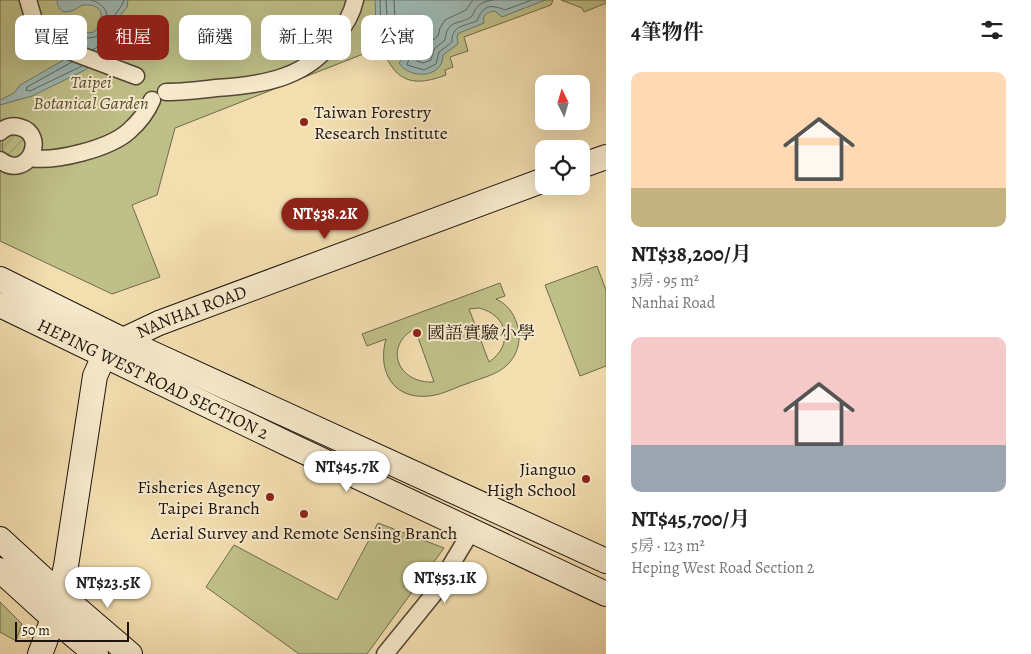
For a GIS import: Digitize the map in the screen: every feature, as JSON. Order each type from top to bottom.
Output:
[{"type":"main road","points":[[590,163],[606,157]]},
{"type":"main road","name":"NANHAI ROAD","points":[[40,654],[60,594],[81,473],[95,376],[104,356],[123,340],[182,313],[535,183]]},
{"type":"main road","name":"HEPING WEST ROAD SECTION 2","points":[[0,278],[123,340],[606,561]]},
{"type":"main road","name":"HEPING WEST ROAD SECTION 2","points":[[0,305],[606,594]]},
{"type":"main road","points":[[0,539],[130,654]]},
{"type":"main road","points":[[0,570],[96,654]]},
{"type":"street","points":[[28,0],[40,40],[136,76]]},
{"type":"street","points":[[166,92],[260,84],[282,78],[312,63],[333,42],[352,14],[355,0]]},
{"type":"street","points":[[30,158],[54,158],[98,148],[128,132],[148,110],[152,100]]},
{"type":"street","points":[[0,132],[11,126],[16,126],[26,130],[34,143],[30,158],[22,164],[2,168]]},
{"type":"street","points":[[386,654],[433,595],[472,530]]},
{"type":"green space","name":"Taipei Botanical Garden","points":[[0,0],[553,0],[551,5],[464,37],[468,51],[450,57],[453,67],[445,70],[446,75],[424,81],[404,78],[387,60],[433,60],[433,15],[361,15],[361,55],[351,59],[351,15],[261,15],[261,60],[348,60],[175,128],[157,195],[132,205],[160,277],[112,294],[0,241]]},
{"type":"green space","points":[[561,0],[606,0],[606,3],[584,12],[582,8]]},
{"type":"green space","points":[[14,134],[22,138],[26,146],[22,154],[14,158],[6,154],[2,146],[6,138]]},
{"type":"green space","points":[[597,266],[606,290],[606,366],[580,376],[545,285]]},
{"type":"green space","points":[[500,283],[505,296],[496,299],[503,303],[511,312],[517,324],[519,340],[511,361],[499,371],[439,394],[416,396],[397,388],[386,372],[384,351],[386,339],[367,346],[362,334]],"holes":[[[479,308],[496,317],[502,324],[504,331],[502,347],[489,362],[469,309]],[[415,329],[434,382],[422,381],[411,377],[399,363],[397,354],[399,345],[404,337]]]},
{"type":"green space","points":[[378,523],[444,548],[367,654],[299,654],[206,587],[234,545],[337,600]]},
{"type":"green space","points":[[0,602],[22,624],[16,641],[0,632]]},
{"type":"water","points":[[57,0],[128,0],[127,7],[121,15],[101,15],[99,9],[89,5],[82,5],[66,12],[58,6]]},
{"type":"water","points":[[375,0],[545,0],[502,17],[495,11],[487,13],[484,16],[484,23],[459,33],[457,36],[458,44],[443,55],[442,63],[438,68],[425,74],[411,72],[399,63],[402,60],[433,60],[433,15],[376,15]]},
{"type":"water","points":[[97,28],[97,53],[90,66],[85,70],[32,96],[0,105],[0,100],[14,93],[20,85],[64,60],[87,60],[87,32],[94,32]]},
{"type":"place","name":"Taiwan Forestry Research Institute","points":[[304,122]]},
{"type":"place","name":"國語實驗小學","points":[[417,333]]},
{"type":"place","name":"Jianguo High School","points":[[586,479]]},
{"type":"place","name":"Fisheries Agency Taipei Branch","points":[[270,497]]},
{"type":"place","name":"Aerial Survey and Remote Sensing Branch","points":[[304,514]]}]
